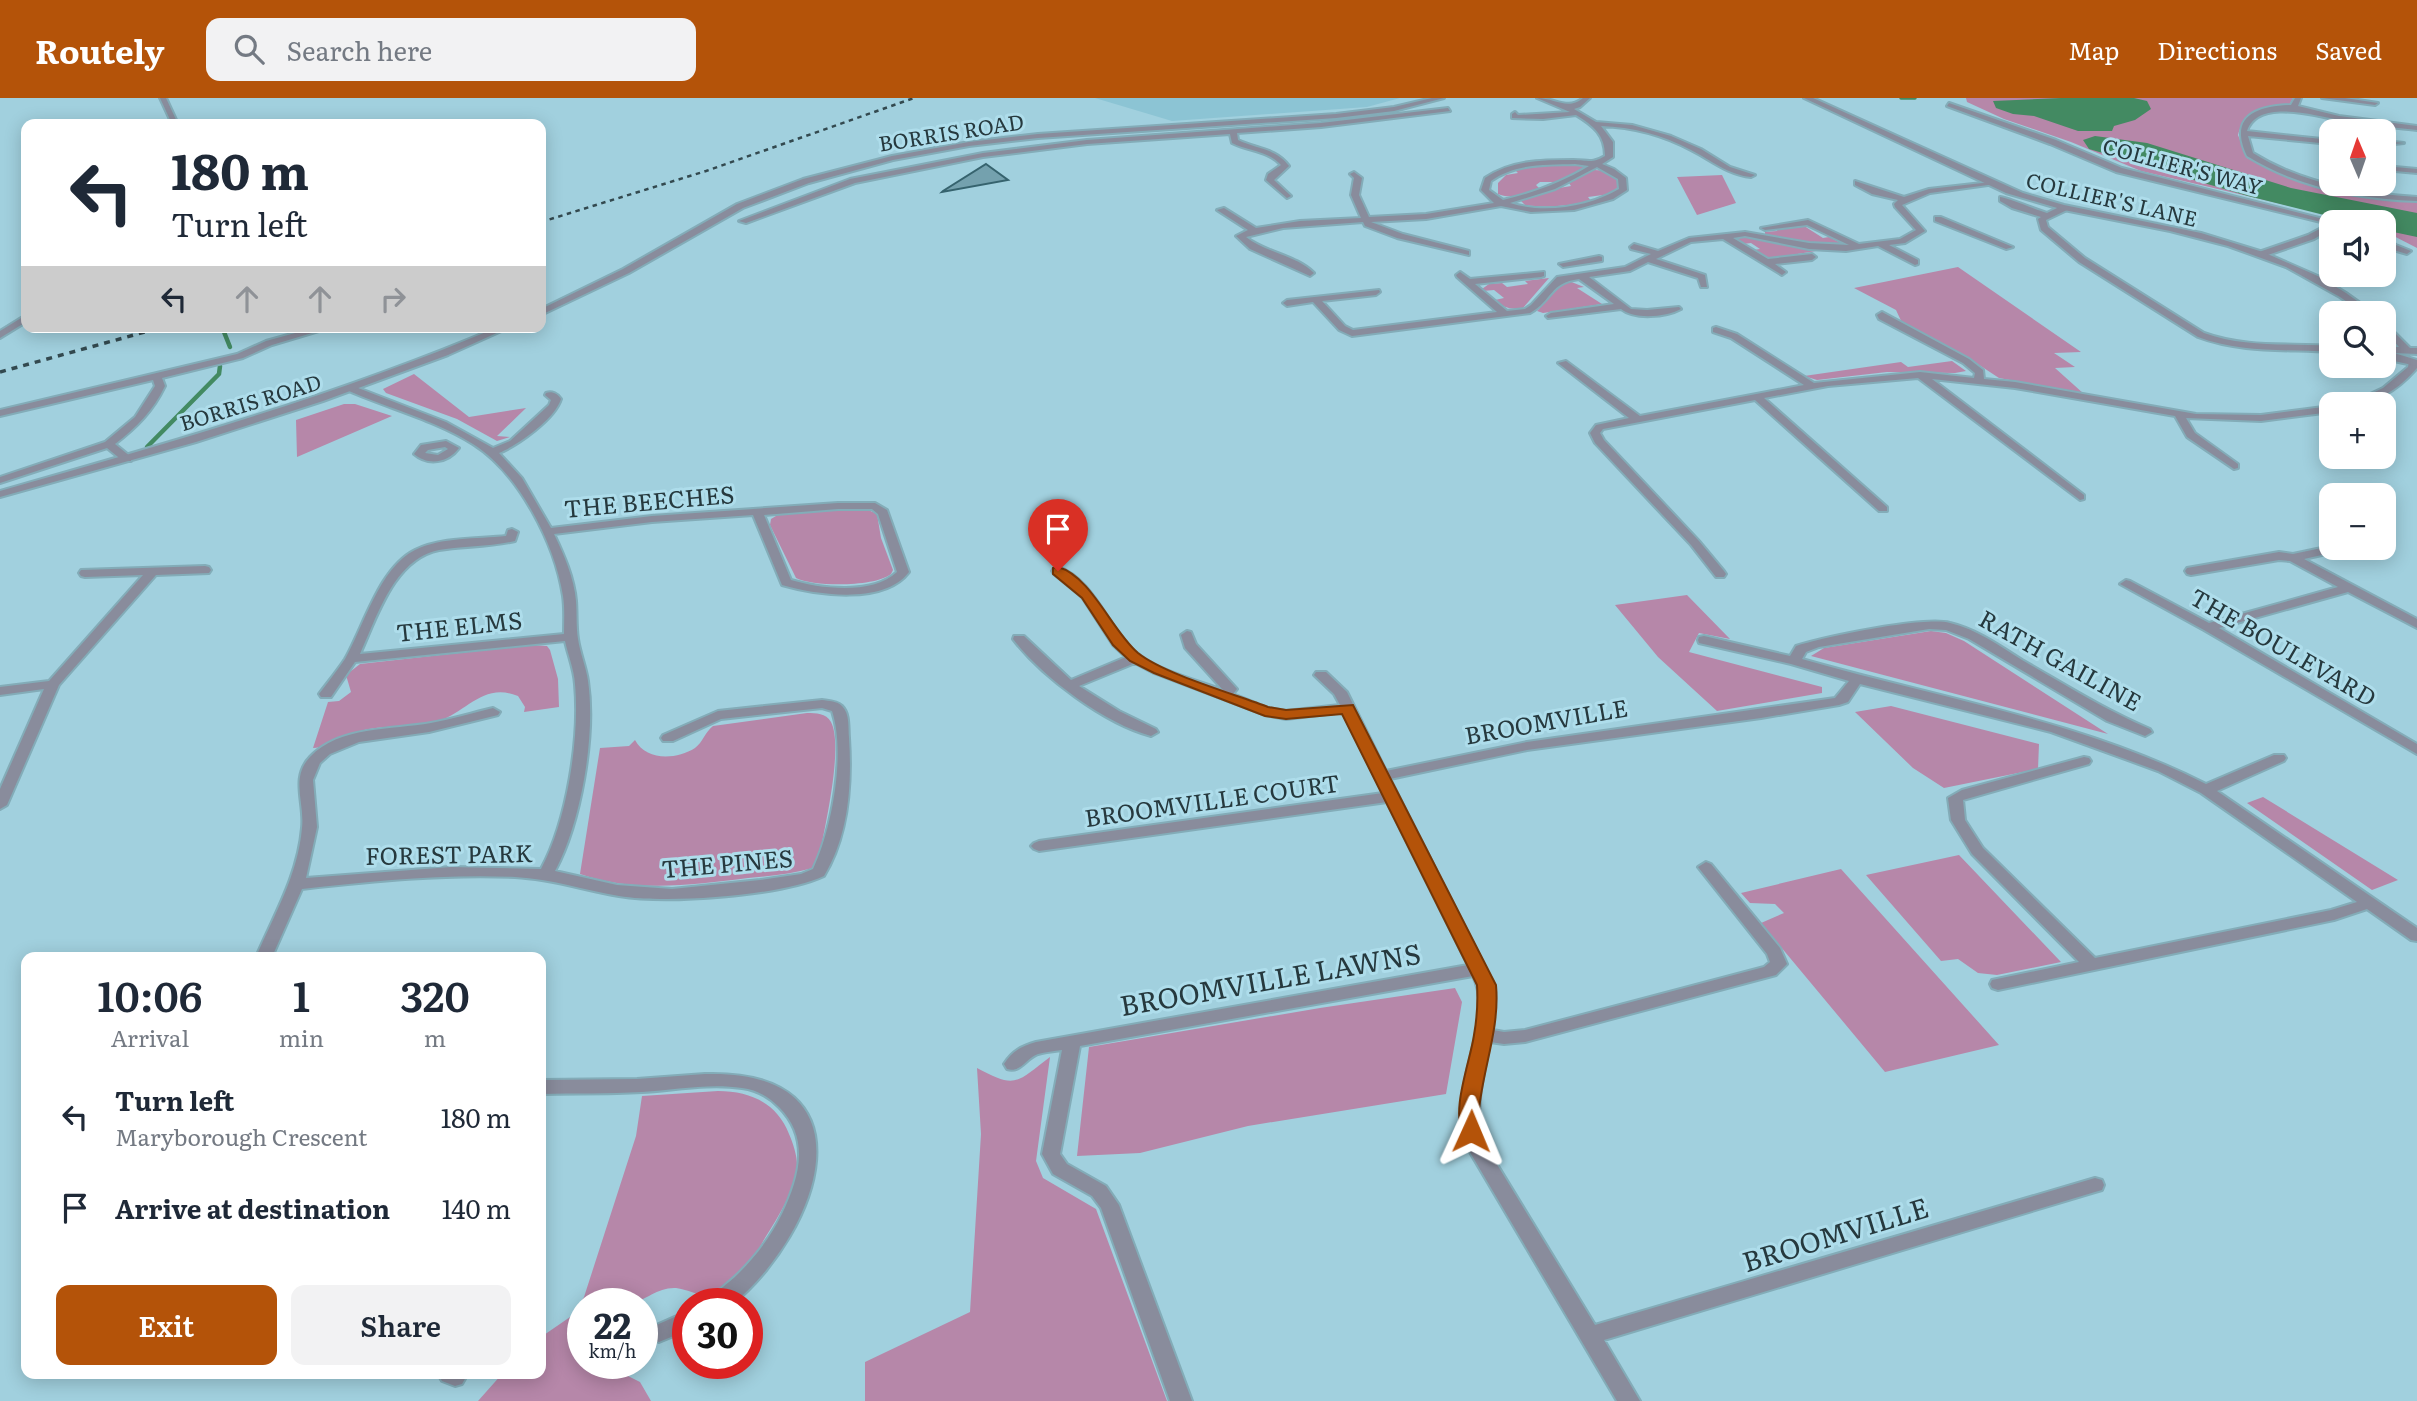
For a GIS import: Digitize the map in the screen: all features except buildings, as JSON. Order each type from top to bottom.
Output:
[{"type":"street","points":[[163,98],[173,119]]},
{"type":"street","name":"BORRIS ROAD","points":[[546,310],[626,271],[724,213],[767,195],[862,165],[968,144],[1072,133],[1336,116],[1394,109],[1441,98]]},
{"type":"street","points":[[1310,273],[1253,247],[1240,238],[1255,231],[1318,223],[1425,216],[1503,202],[1552,187],[1609,158],[1609,142],[1594,124],[1571,110],[1539,98]]},
{"type":"street","points":[[1515,114],[1514,117],[1530,118],[1571,110],[1587,98]]},
{"type":"street","name":"COLLIER'S LANE","points":[[1807,98],[1921,148],[1991,184],[2064,208],[2173,229],[2262,254],[2311,275],[2351,301]]},
{"type":"street","points":[[2294,107],[2298,98]]},
{"type":"street","points":[[2325,98],[2375,103]]},
{"type":"street","name":"COLLIER'S WAY","points":[[1949,104],[2044,138],[2119,170],[2319,221]]},
{"type":"street","points":[[2417,128],[2340,118],[2294,107],[2265,108],[2244,125],[2243,133],[2250,155],[2290,174],[2375,196],[2417,199]]},
{"type":"street","points":[[743,221],[853,181],[983,155],[1087,142],[1354,122],[1448,110]]},
{"type":"street","points":[[1594,124],[1661,135],[1700,151],[1737,173],[1751,175]]},
{"type":"street","points":[[1233,132],[1235,141],[1242,145],[1279,157],[1285,166],[1271,176],[1270,180],[1287,196]]},
{"type":"street","points":[[2243,133],[2319,141]]},
{"type":"street","points":[[968,144],[983,155]]},
{"type":"street","points":[[1556,163],[1598,165],[1622,178],[1623,190],[1616,197],[1585,207],[1567,210],[1534,209],[1490,197],[1485,187],[1492,177],[1503,171],[1556,163]]},
{"type":"street","points":[[2396,169],[2417,171]]},
{"type":"street","points":[[1354,174],[1358,178],[1355,195],[1365,220],[1376,229],[1466,253]]},
{"type":"street","points":[[1949,177],[1969,187]]},
{"type":"street","points":[[1858,183],[1875,192],[1903,199]]},
{"type":"street","points":[[1955,227],[1920,229],[1898,204],[1903,199],[1930,191],[1991,184]]},
{"type":"street","points":[[2003,199],[2014,206],[2047,216]]},
{"type":"street","points":[[2064,208],[2042,219],[2043,228],[2082,260],[2187,327],[2212,340],[2319,348]]},
{"type":"street","points":[[1221,210],[1255,231]]},
{"type":"street","points":[[1803,222],[1808,212]]},
{"type":"street","points":[[1938,219],[2009,247]]},
{"type":"street","points":[[1765,228],[1803,222],[1857,246]]},
{"type":"street","points":[[1316,300],[1342,328],[1352,333],[1506,315],[1534,307],[1560,279],[1627,269],[1689,240],[1723,235],[1758,235],[1827,248],[1910,239],[1921,232],[1920,229]]},
{"type":"street","name":"COLLIER'S WAY","points":[[2262,254],[2319,232]]},
{"type":"street","points":[[1723,235],[1782,272]]},
{"type":"street","points":[[1879,244],[1915,262]]},
{"type":"street","points":[[1634,247],[1659,254]]},
{"type":"street","points":[[2396,248],[2407,251]]},
{"type":"street","points":[[1766,262],[1812,257]]},
{"type":"street","points":[[1563,264],[1600,259]]},
{"type":"street","points":[[1586,260],[1603,272]]},
{"type":"street","points":[[1650,260],[1695,273],[1702,277],[1704,285]]},
{"type":"street","points":[[1468,282],[1541,274]]},
{"type":"street","points":[[1460,275],[1506,315]]},
{"type":"street","points":[[1580,275],[1623,306],[1641,313],[1676,309]]},
{"type":"street","points":[[1287,303],[1376,292]]},
{"type":"street","points":[[1552,316],[1623,306]]},
{"type":"street","points":[[1882,315],[1966,361],[1980,372],[1979,380]]},
{"type":"street","points":[[0,335],[21,321]]},
{"type":"street","points":[[1716,330],[1734,336],[1813,386]]},
{"type":"street","points":[[0,413],[240,356],[269,343],[306,333]]},
{"type":"street","name":"BORRIS ROAD","points":[[0,494],[270,418],[353,389],[491,333]]},
{"type":"street","points":[[2396,339],[2406,349]]},
{"type":"street","points":[[2396,349],[2417,351]]},
{"type":"street","points":[[2384,392],[2403,380],[2413,367],[2414,363],[2396,358]]},
{"type":"street","points":[[1563,363],[1637,419]]},
{"type":"street","points":[[1920,375],[2080,497]]},
{"type":"street","points":[[1720,574],[1695,543],[1595,436],[1600,427],[1813,386],[1920,375],[1979,380],[2179,415],[2260,418],[2319,411]]},
{"type":"street","points":[[2,480],[109,444],[150,408],[160,386],[157,377]]},
{"type":"street","name":"FOREST PARK","points":[[298,884],[376,875],[448,871],[546,874],[560,845],[565,826],[580,725],[582,684],[571,637],[570,597],[532,498],[522,483],[492,452],[471,439],[428,417],[353,389]]},
{"type":"street","points":[[492,452],[514,443],[554,407],[556,399],[550,395]]},
{"type":"street","points":[[1757,397],[1883,509]]},
{"type":"street","points":[[2179,415],[2191,435],[2234,466]]},
{"type":"street","points":[[453,446],[471,439]]},
{"type":"street","points":[[109,444],[127,458]]},
{"type":"street","name":"THE BEECHES","points":[[546,532],[652,519],[757,512],[875,506],[883,512],[903,572],[882,587],[801,588],[786,582],[757,512]]},
{"type":"street","name":"THE ELMS","points":[[326,694],[351,659],[390,585],[404,565],[419,552],[511,539],[513,532]]},
{"type":"street","points":[[2191,572],[2278,556],[2293,558],[2319,552]]},
{"type":"street","points":[[2293,558],[2417,624]]},
{"type":"street","points":[[85,573],[205,570]]},
{"type":"street","points":[[0,805],[52,684],[153,571]]},
{"type":"street","points":[[1058,571],[1087,595],[1101,620],[1135,658],[1184,681],[1265,711],[1286,715],[1347,708]]},
{"type":"street","name":"THE BOULEVARD","points":[[2126,583],[2208,627],[2417,750]]},
{"type":"street","points":[[2208,627],[2349,588]]},
{"type":"street","name":"RATH GAILINE","points":[[1794,661],[1801,649],[1817,644],[1929,625],[1948,626],[1973,636],[2112,718],[2146,732]]},
{"type":"street","points":[[1187,635],[1190,645],[1230,688],[1225,696]]},
{"type":"street","name":"THE ELMS","points":[[351,659],[571,637]]},
{"type":"street","points":[[1019,639],[1040,663],[1068,686],[1114,715],[1151,732]]},
{"type":"street","points":[[1704,640],[2056,729],[2132,755],[2206,790],[2417,936]]},
{"type":"street","points":[[1068,686],[1135,658]]},
{"type":"street","points":[[1321,675],[1340,692],[1478,969],[1487,993],[1484,1035],[1468,1113],[1478,1149],[1629,1401]]},
{"type":"street","name":"BROOMVILLE","points":[[1380,776],[1424,770],[1525,747],[1721,721],[1839,701],[1857,679]]},
{"type":"street","points":[[0,691],[52,684]]},
{"type":"street","name":"THE PINES","points":[[546,874],[627,892],[661,893],[752,886],[804,879],[819,872],[829,850],[845,776],[839,710],[834,706],[822,704],[718,715],[668,738]]},
{"type":"street","points":[[266,952],[298,884],[311,825],[307,774],[318,757],[334,746],[364,736],[422,729],[493,712]]},
{"type":"street","points":[[2206,790],[2279,758]]},
{"type":"street","points":[[2084,761],[1967,793],[1955,799],[1958,820],[1977,851],[2091,964]]},
{"type":"street","name":"BROOMVILLE COURT","points":[[1039,846],[1390,797]]},
{"type":"street","points":[[1484,1035],[1504,1038],[1525,1036],[1770,971],[1779,964],[1774,952],[1706,867]]},
{"type":"street","points":[[1998,984],[2334,915],[2369,903]]},
{"type":"street","name":"BROOMVILLE LAWNS","points":[[1013,1064],[1023,1054],[1036,1048],[1478,969]]},
{"type":"street","points":[[1072,1041],[1051,1154],[1060,1169],[1098,1191],[1109,1205],[1181,1401]]},
{"type":"street","points":[[546,1087],[637,1086],[741,1080],[768,1088],[790,1107],[806,1127],[809,1147],[809,1161],[796,1209],[775,1245],[739,1288]]},
{"type":"street","name":"BROOMVILLE","points":[[1591,1335],[2095,1185]]},
{"type":"street","points":[[659,1333],[672,1327]]},
{"type":"shaded area","points":[[1095,98],[1400,98],[1367,107],[1172,121]]},
{"type":"shaded area","points":[[1966,98],[2293,98],[2289,105],[2264,108],[2245,120],[2238,135],[2247,158],[2288,175],[2319,183],[2319,196],[2382,196],[2417,200],[2417,248],[2396,237],[2396,210],[2319,210],[2319,213],[2141,171],[2071,142],[2004,119],[1967,102]]},
{"type":"shaded area","points":[[2134,98],[2147,101],[2151,109],[2135,120],[2114,126],[2112,131],[2078,131],[2034,116],[2013,114],[1996,108],[1993,101]]},
{"type":"shaded area","points":[[2095,136],[2147,143],[2291,188],[2319,194],[2319,196],[2331,196],[2417,213],[2417,237],[2396,233],[2396,210],[2319,210],[2319,214],[2248,196],[2089,149],[2083,140]]},
{"type":"shaded area","points":[[1579,163],[1589,166],[1555,182],[1540,182],[1536,185],[1539,188],[1524,194],[1498,194],[1498,183],[1506,175],[1518,173],[1515,170],[1517,169]]},
{"type":"shaded area","points":[[1594,170],[1609,171],[1619,180],[1620,185],[1610,194],[1588,197],[1591,201],[1574,204],[1533,206],[1525,205],[1521,201],[1553,189],[1571,186],[1569,183]]},
{"type":"shaded area","points":[[1722,175],[1736,203],[1697,215],[1677,177]]},
{"type":"shaded area","points":[[1801,224],[1823,238],[1829,237],[1841,243],[1811,244],[1765,234],[1777,231],[1778,226]]},
{"type":"shaded area","points":[[1745,236],[1822,250],[1764,257],[1753,250],[1760,249],[1751,243],[1743,244],[1736,239]]},
{"type":"shaded area","points":[[1958,267],[2081,352],[2054,353],[2075,367],[2055,368],[2084,394],[1999,378],[1961,353],[1903,325],[1896,310],[1854,288]]},
{"type":"shaded area","points":[[1549,278],[1523,308],[1505,307],[1495,300],[1504,298],[1494,290],[1482,289],[1489,284],[1502,283],[1507,287]]},
{"type":"shaded area","points":[[1569,281],[1584,287],[1577,288],[1602,304],[1543,313],[1537,311],[1562,284]]},
{"type":"shaded area","points":[[1952,361],[1966,371],[1887,372],[1817,380],[1804,376],[1901,362],[1908,367]]},
{"type":"shaded area","points":[[414,374],[469,417],[526,408],[497,436],[510,437],[497,441],[457,419],[386,393],[383,389]]},
{"type":"shaded area","points":[[344,404],[355,404],[392,416],[297,457],[296,420]]},
{"type":"shaded area","points":[[864,508],[877,514],[881,538],[893,570],[891,574],[872,581],[844,584],[816,583],[796,578],[770,525],[771,519],[781,513]]},
{"type":"shaded area","points":[[1687,595],[1730,639],[1699,633],[1689,652],[1822,687],[1822,693],[1717,711],[1658,657],[1615,605]]},
{"type":"shaded area","points":[[1931,631],[1946,633],[1964,641],[2108,734],[1811,656],[1824,648]]},
{"type":"shaded area","points":[[531,645],[547,646],[550,650],[558,679],[559,707],[524,712],[525,707],[518,696],[495,693],[485,695],[439,721],[369,729],[313,748],[328,702],[339,701],[351,692],[346,675],[360,664]]},
{"type":"shaded area","points":[[1891,706],[2039,744],[2038,769],[1944,788],[1913,768],[1855,712]]},
{"type":"shaded area","points":[[807,713],[820,714],[829,719],[835,750],[825,828],[819,858],[813,868],[773,876],[664,886],[621,884],[580,874],[600,748],[629,746],[635,740],[646,752],[654,755],[679,755],[695,748],[713,726]]},
{"type":"shaded area","points":[[2263,797],[2398,880],[2372,890],[2247,803]]},
{"type":"shaded area","points":[[1959,855],[2061,962],[1997,975],[1978,973],[1958,959],[1941,961],[1866,875]]},
{"type":"shaded area","points":[[1841,869],[1999,1045],[1885,1072],[1761,923],[1784,913],[1775,904],[1750,903],[1741,893]]},
{"type":"shaded area","points":[[1455,988],[1462,1002],[1446,1094],[1248,1126],[1140,1153],[1077,1156],[1089,1047]]},
{"type":"shaded area","points":[[1050,1057],[1036,1161],[1043,1178],[1096,1209],[1167,1401],[865,1401],[865,1362],[970,1312],[981,1134],[977,1068],[1000,1079],[1015,1080],[1030,1073]]},
{"type":"shaded area","points":[[718,1091],[741,1093],[770,1107],[784,1123],[796,1157],[793,1184],[752,1261],[742,1275],[726,1288],[670,1288],[658,1292],[658,1288],[587,1288],[636,1136],[642,1096]]},
{"type":"shaded area","points":[[567,1319],[567,1379],[634,1379],[640,1382],[651,1401],[478,1401],[498,1379],[546,1379],[546,1334]]},
{"type":"waterway","points":[[1901,98],[1915,98]]},
{"type":"waterway","points":[[224,333],[230,347]]},
{"type":"waterway","points":[[147,447],[219,374],[220,366]]},
{"type":"railway","points":[[546,220],[706,171],[914,98]]},
{"type":"railway","points":[[0,372],[141,333]]},
{"type":"route","points":[[1058,571],[1087,595],[1118,642],[1135,658],[1159,670],[1265,711],[1286,715],[1347,708],[1486,985],[1488,1000],[1484,1035],[1468,1113],[1471,1131]]}]
